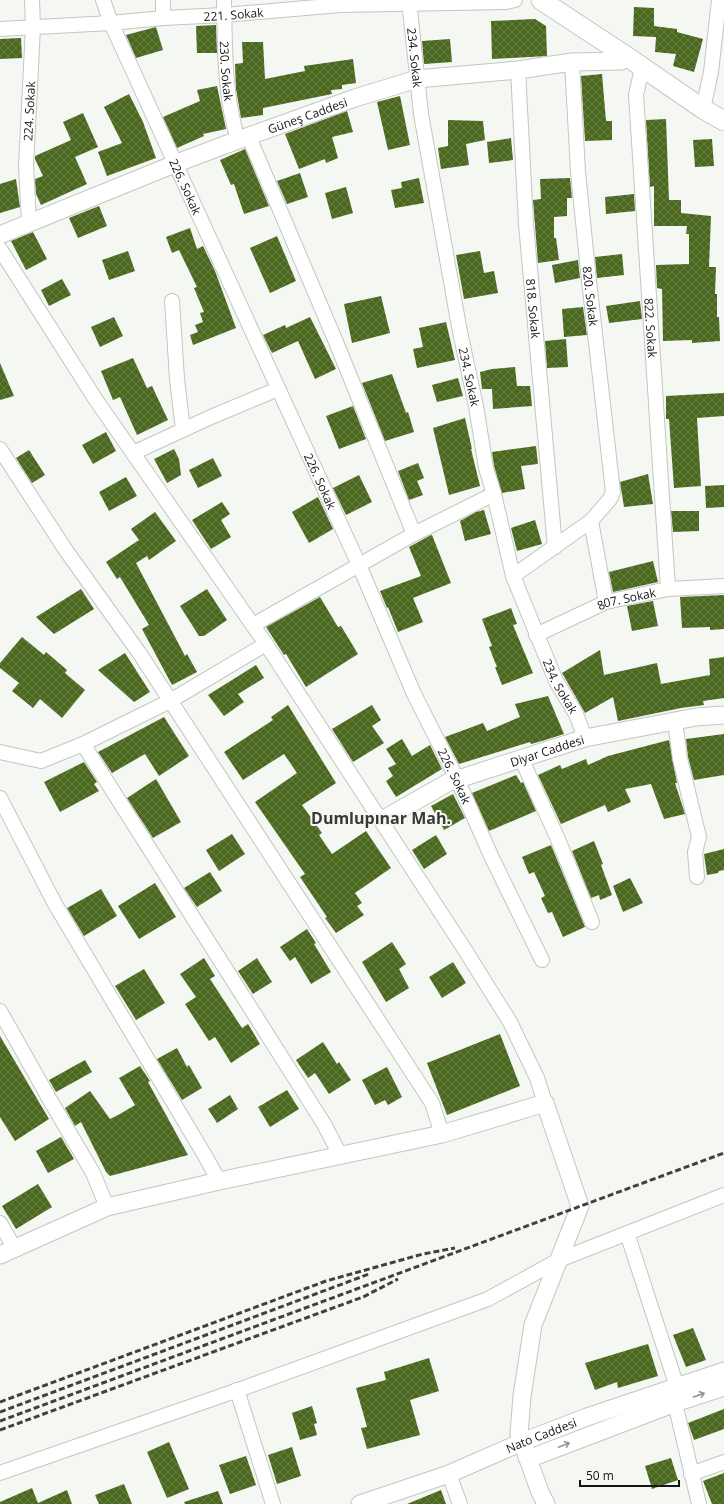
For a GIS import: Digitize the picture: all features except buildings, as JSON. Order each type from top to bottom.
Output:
[{"type":"main road","points":[[542,0],[703,109],[724,121]]},
{"type":"street","name":"224. Sokak","points":[[29,222],[26,166],[33,27],[32,0]]},
{"type":"street","name":"226. Sokak","points":[[103,0],[111,23],[359,565],[414,694],[457,779],[492,858],[542,960]]},
{"type":"street","points":[[163,0],[163,18]]},
{"type":"street","name":"230. Sokak","points":[[224,0],[227,86],[232,122],[244,138],[336,342],[414,534]]},
{"type":"street","name":"221. Sokak","points":[[0,29],[224,15],[308,4],[340,5],[409,2],[506,2],[516,0]]},
{"type":"street","points":[[703,109],[711,72],[718,0]]},
{"type":"street","name":"234. Sokak","points":[[409,2],[421,114],[460,332],[476,406],[486,468],[494,494],[513,576],[556,681],[576,714],[585,738]]},
{"type":"street","name":"Güneş Caddesi","points":[[0,235],[176,163],[355,98],[417,80],[518,70],[572,62],[621,61],[636,63]]},
{"type":"street","name":"820. Sokak","points":[[513,576],[592,521],[610,499],[613,492],[586,258],[578,172],[572,62]]},
{"type":"street","name":"822. Sokak","points":[[636,63],[636,94],[652,322],[662,510],[668,589]]},
{"type":"street","name":"818. Sokak","points":[[518,70],[526,224],[555,547]]},
{"type":"street","points":[[0,248],[96,400],[266,644],[382,820],[510,1022],[537,1078],[580,1206],[533,1325],[522,1396],[519,1434],[546,1504]]},
{"type":"street","points":[[172,301],[177,378],[183,430]]},
{"type":"street","points":[[133,453],[278,389]]},
{"type":"street","points":[[0,449],[65,549],[140,654],[432,1103],[442,1134]]},
{"type":"street","points":[[253,625],[414,534],[494,494]]},
{"type":"street","points":[[592,521],[606,602]]},
{"type":"street","name":"807. Sokak","points":[[536,635],[606,602],[668,589],[724,586]]},
{"type":"street","points":[[0,752],[41,761],[83,744],[170,701],[266,644]]},
{"type":"street","name":"Diyar Caddesi","points":[[382,820],[449,782],[585,738],[675,721],[724,715]]},
{"type":"street","points":[[675,721],[680,759],[699,837],[695,852],[697,877]]},
{"type":"street","points":[[83,744],[324,1124],[340,1155]]},
{"type":"street","points":[[521,758],[557,837],[592,922]]},
{"type":"street","points":[[0,798],[56,904],[219,1181]]},
{"type":"street","points":[[0,1011],[93,1173],[107,1207]]},
{"type":"street","points":[[0,1223],[8,1252],[107,1207],[219,1181],[442,1134],[545,1104]]},
{"type":"street","points":[[0,1474],[488,1299],[559,1260],[724,1195]]},
{"type":"street","points":[[627,1233],[676,1395],[691,1474],[699,1504]]},
{"type":"street","name":"Nato Caddesi","points":[[360,1504],[449,1474],[522,1442],[587,1417],[676,1395],[724,1371]]},
{"type":"street","points":[[528,1459],[676,1395],[724,1387]]},
{"type":"street","points":[[237,1390],[273,1504]]},
{"type":"street","points":[[691,1474],[724,1462]]},
{"type":"street","points":[[449,1474],[460,1504]]},
{"type":"railway","points":[[0,1421],[724,1153]]},
{"type":"railway","points":[[0,1402],[326,1281],[423,1254],[455,1248]]},
{"type":"railway","points":[[0,1412],[369,1274]]},
{"type":"railway","points":[[0,1430],[363,1297],[398,1279]]},
{"type":"district","name":"Dumlupınar Mah.","points":[[381,818]]}]
